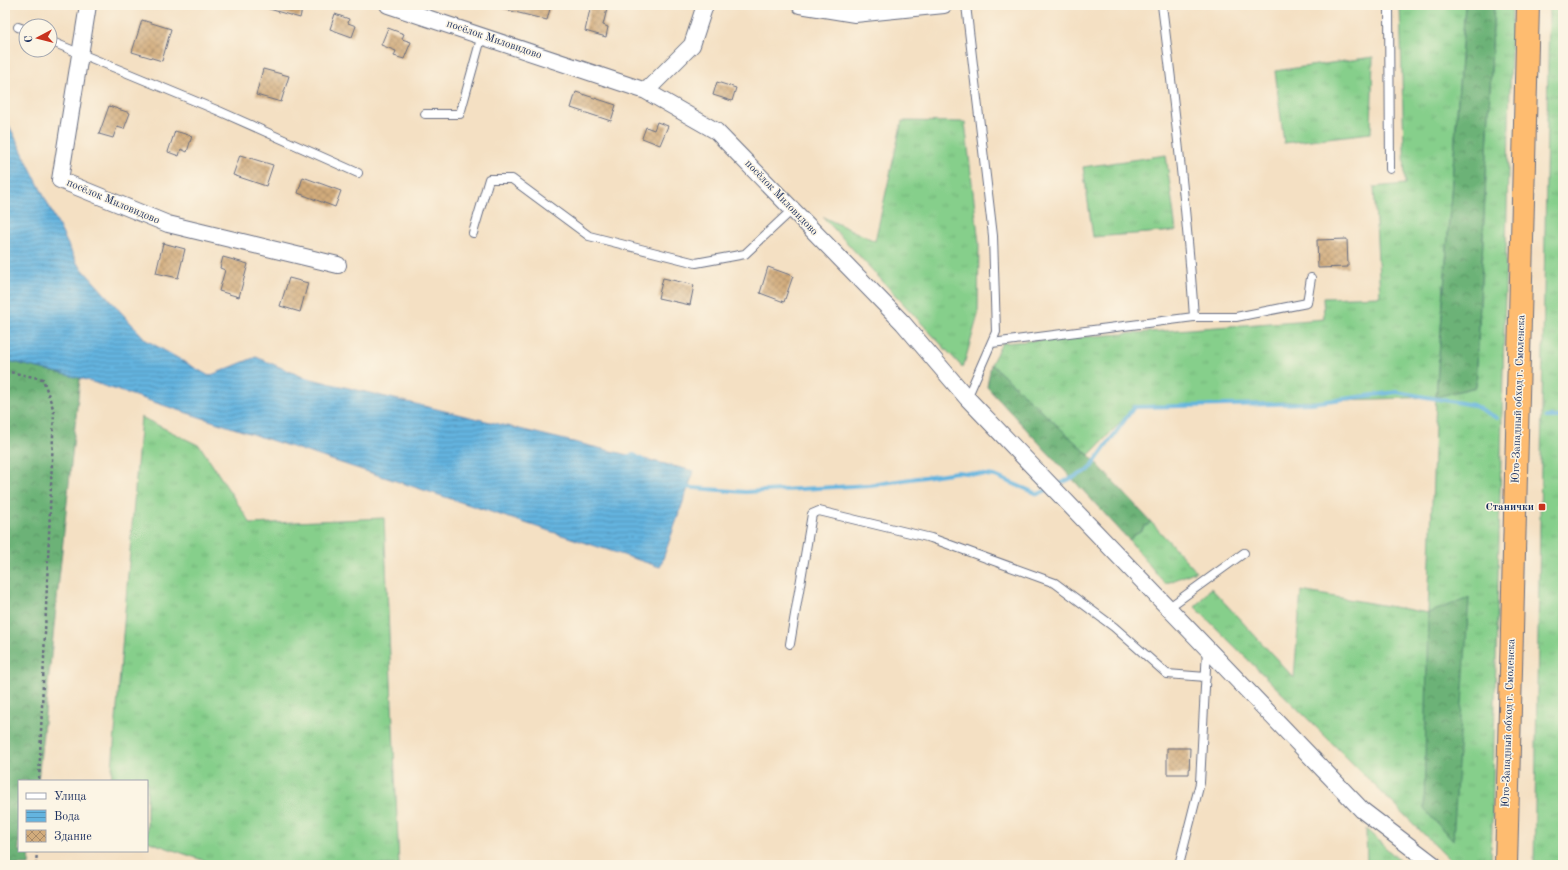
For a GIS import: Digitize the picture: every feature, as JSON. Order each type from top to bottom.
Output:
[{"type":"highway","name":"Юго-Западный обход г. Смоленска","points":[[1506,865],[1528,5]]},
{"type":"street","name":"посёлок Миловидово","points":[[88,5],[60,180],[168,224],[338,265]]},
{"type":"street","name":"посёлок Миловидово","points":[[388,5],[482,35],[646,91],[716,131],[904,323],[967,398],[1362,810],[1434,865]]},
{"type":"street","points":[[646,91],[692,45],[705,5]]},
{"type":"street","points":[[800,5],[855,14],[944,5]]},
{"type":"lane","points":[[966,5],[993,236],[996,332],[967,398]]},
{"type":"lane","points":[[1162,5],[1189,241],[1194,317]]},
{"type":"lane","points":[[1388,5],[1390,169]]},
{"type":"lane","points":[[425,114],[460,114],[482,35]]},
{"type":"lane","points":[[58,44],[219,111],[358,173]]},
{"type":"lane","points":[[473,233],[489,179],[512,179],[589,236],[696,263],[745,254],[792,210]]},
{"type":"lane","points":[[992,342],[1194,317],[1236,317],[1307,303],[1312,278]]},
{"type":"lane","points":[[790,644],[812,514],[819,511],[931,538],[1055,583],[1114,627],[1167,674],[1206,677]]},
{"type":"lane","points":[[1168,608],[1244,553]]},
{"type":"lane","points":[[1179,865],[1200,783],[1207,648]]},
{"type":"path","points":[[5,371],[43,379],[54,411],[39,780]]},
{"type":"path","points":[[36,865],[37,852]]},
{"type":"green space","points":[[1400,5],[1465,5],[1436,396],[1476,387],[1494,5],[1512,5],[1491,865],[1455,865],[1195,607],[1211,588],[1294,678],[1301,591],[1428,613],[1436,397],[1135,407],[1089,455],[991,364],[1002,343],[1324,319],[1323,298],[1380,296],[1374,187],[1405,184]]},
{"type":"green space","points":[[1465,5],[1494,5],[1476,387],[1436,397]]},
{"type":"green space","points":[[1549,5],[1563,5],[1563,865],[1534,865]]},
{"type":"green space","points":[[1373,57],[1371,133],[1284,143],[1275,71]]},
{"type":"green space","points":[[902,121],[965,122],[979,243],[978,315],[963,368],[823,217],[875,241]]},
{"type":"green space","points":[[1166,155],[1176,231],[1093,237],[1083,167]]},
{"type":"green space","points":[[5,360],[80,378],[38,780],[18,780],[18,852],[30,852],[29,865],[5,865]]},
{"type":"green space","points":[[991,364],[1089,455],[1151,522],[1129,540],[987,387]]},
{"type":"green space","points":[[141,417],[200,446],[251,524],[384,518],[399,865],[217,865],[148,841],[148,780],[111,780]]},
{"type":"green space","points":[[1151,522],[1196,571],[1165,584],[1129,540]]},
{"type":"green space","points":[[1469,598],[1453,841],[1424,809],[1428,613]]},
{"type":"green space","points":[[1366,829],[1404,865],[1367,865]]},
{"type":"water","points":[[5,117],[77,263],[146,340],[209,376],[256,357],[303,377],[694,471],[660,567],[80,378],[5,360]]},
{"type":"building","points":[[267,5],[303,5],[300,18],[266,8]]},
{"type":"building","points":[[504,5],[551,5],[547,20],[503,9]]},
{"type":"building","points":[[591,5],[608,5],[603,25],[608,27],[606,37],[585,31]]},
{"type":"building","points":[[335,14],[349,19],[348,23],[356,26],[352,37],[330,29]]},
{"type":"building","points":[[142,20],[171,29],[162,61],[132,52]]},
{"type":"building","points":[[388,28],[404,34],[402,39],[411,42],[404,59],[394,56],[396,51],[381,45]]},
{"type":"building","points":[[263,69],[289,76],[281,102],[256,95]]},
{"type":"building","points":[[717,82],[736,88],[732,101],[713,95]]},
{"type":"building","points":[[576,92],[616,105],[611,121],[571,108]]},
{"type":"building","points":[[109,106],[130,113],[124,129],[117,127],[113,138],[99,134]]},
{"type":"building","points":[[657,122],[668,126],[660,145],[642,138],[646,127],[654,130]]},
{"type":"building","points":[[175,131],[192,136],[187,152],[181,149],[179,156],[168,152]]},
{"type":"building","points":[[240,155],[273,165],[266,186],[233,175]]},
{"type":"building","points":[[303,177],[341,191],[335,207],[298,193]]},
{"type":"building","points":[[1347,239],[1348,267],[1318,268],[1317,240]]},
{"type":"building","points":[[163,243],[185,249],[178,278],[156,273]]},
{"type":"building","points":[[223,257],[248,264],[239,297],[219,291],[225,270],[220,268]]},
{"type":"building","points":[[768,267],[793,276],[784,302],[760,293]]},
{"type":"building","points":[[289,278],[308,283],[300,312],[280,306]]},
{"type":"building","points":[[663,278],[694,285],[690,305],[658,298]]},
{"type":"building","points":[[1167,748],[1190,748],[1189,774],[1167,774]]},
{"type":"waterway","points":[[1057,485],[1089,470],[1134,407],[1311,403],[1397,392],[1473,405],[1497,418]]},
{"type":"waterway","points":[[1546,417],[1563,417]]},
{"type":"waterway","points":[[625,457],[634,455],[644,461]]},
{"type":"waterway","points":[[683,487],[745,492],[871,485],[957,472],[995,476],[1038,494],[1049,489]]},
{"type":"place","name":"Станички","points":[[1542,507]]}]
